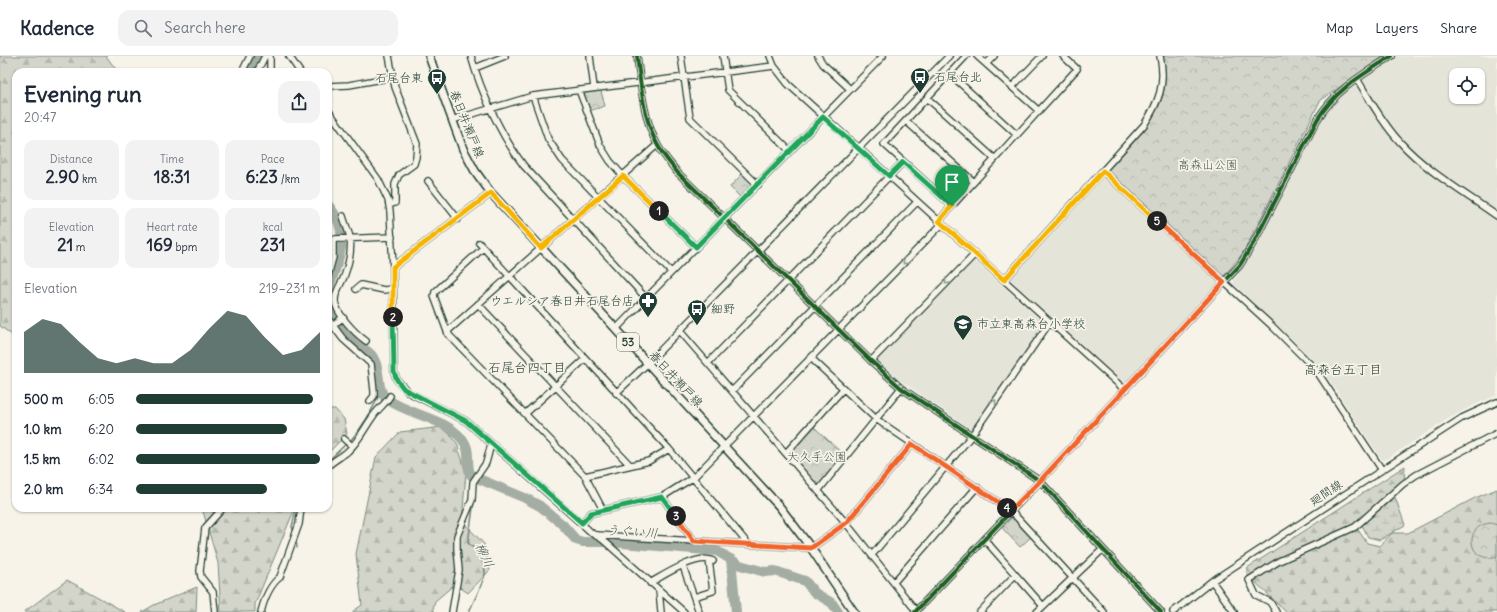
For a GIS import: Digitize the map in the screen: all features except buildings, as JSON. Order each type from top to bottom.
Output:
[{"type":"main road","name":"春日井瀬戸線","points":[[429,56],[463,149],[475,171],[491,193],[779,506],[811,548],[854,612]]},
{"type":"street","points":[[244,68],[250,56]]},
{"type":"street","points":[[259,68],[265,56]]},
{"type":"street","points":[[270,56],[270,68]]},
{"type":"street","points":[[289,56],[297,68]]},
{"type":"street","points":[[389,56],[395,87],[417,144],[414,164],[399,175],[394,184],[395,203],[389,205]]},
{"type":"street","points":[[471,56],[491,108],[506,140],[514,153],[646,298]]},
{"type":"street","points":[[475,68],[505,56]]},
{"type":"street","points":[[590,56],[594,88]]},
{"type":"street","points":[[637,56],[645,113],[657,145],[677,172],[838,330],[901,388],[972,434],[1040,481],[1161,612]]},
{"type":"street","points":[[681,56],[690,118],[758,185]]},
{"type":"street","points":[[723,56],[728,90],[790,151]]},
{"type":"street","points":[[770,56],[774,66],[788,84],[823,117],[1125,390]]},
{"type":"street","points":[[818,56],[823,64],[850,89]]},
{"type":"street","points":[[874,56],[877,62]]},
{"type":"street","points":[[616,329],[883,56]]},
{"type":"street","points":[[616,393],[680,331],[949,56]]},
{"type":"street","points":[[952,206],[884,144],[966,56]]},
{"type":"street","points":[[977,56],[1039,111]]},
{"type":"street","points":[[986,64],[994,56]]},
{"type":"street","points":[[1012,87],[1042,56]]},
{"type":"street","points":[[582,523],[591,513],[662,497],[692,478],[724,447],[838,330],[940,222],[952,206],[1077,69],[1062,56]]},
{"type":"street","points":[[1004,280],[1144,125],[1154,110],[1161,91],[1162,76],[1160,56]]},
{"type":"street","points":[[680,331],[846,523],[894,582],[916,612],[1125,390],[1240,265],[1254,242],[1326,105],[1339,92],[1392,56]]},
{"type":"street","points":[[452,120],[533,96],[774,66]]},
{"type":"street","points":[[950,74],[1017,135]]},
{"type":"street","points":[[332,86],[349,85],[393,77]]},
{"type":"street","points":[[1357,79],[1387,126],[1399,142],[1414,157],[1497,216]]},
{"type":"street","points":[[579,90],[600,145],[610,161],[623,176],[696,247]]},
{"type":"street","points":[[533,96],[546,133],[562,160],[671,272]]},
{"type":"street","points":[[927,98],[995,159]]},
{"type":"street","points":[[332,116],[378,179],[385,191],[389,205],[393,267],[392,289],[394,372],[397,380],[408,392],[466,421],[593,534],[597,535],[684,612]]},
{"type":"street","points":[[906,121],[974,182]]},
{"type":"street","points":[[448,334],[449,330],[657,145]]},
{"type":"street","points":[[708,362],[903,162]]},
{"type":"street","points":[[1103,171],[1288,341],[1316,370],[1382,470]]},
{"type":"street","points":[[428,181],[458,219]]},
{"type":"street","points":[[393,267],[491,193]]},
{"type":"street","points":[[732,391],[917,202]]},
{"type":"street","points":[[343,216],[349,237],[350,248],[344,275],[334,301],[343,318],[358,335],[366,341]]},
{"type":"street","points":[[332,261],[333,239],[349,237],[392,237]]},
{"type":"street","points":[[479,243],[669,449],[748,544]]},
{"type":"street","points":[[483,248],[435,292],[434,296],[448,334],[526,413],[585,476],[603,510]]},
{"type":"street","points":[[871,361],[975,254]]},
{"type":"street","points":[[356,289],[361,285],[384,290],[392,289]]},
{"type":"street","points":[[478,304],[630,465]]},
{"type":"street","points":[[343,318],[333,326],[343,339],[371,364],[374,396],[370,401]]},
{"type":"street","points":[[872,556],[972,434],[1050,322]]},
{"type":"street","points":[[526,413],[585,358]]},
{"type":"street","points":[[811,358],[876,419],[1011,510],[1102,611]]},
{"type":"street","points":[[818,491],[901,388]]},
{"type":"street","points":[[786,453],[843,389]]},
{"type":"street","points":[[332,462],[347,452],[390,396]]},
{"type":"street","name":"廻間線","points":[[1173,612],[1212,581],[1462,418],[1497,402]]},
{"type":"street","points":[[1276,612],[1270,602],[1256,595],[1249,580],[1279,561],[1355,527],[1416,474],[1497,432]]},
{"type":"street","points":[[344,439],[352,446]]},
{"type":"street","points":[[597,535],[811,548],[846,523],[912,444]]},
{"type":"street","points":[[452,612],[459,570],[456,549],[457,536],[472,500],[473,482],[486,463],[490,448],[493,445]]},
{"type":"street","points":[[585,476],[649,461],[669,449]]},
{"type":"street","points":[[894,582],[977,487]]},
{"type":"street","points":[[662,497],[694,541]]},
{"type":"street","points":[[215,612],[213,592],[201,577],[200,571],[205,528],[219,512]]},
{"type":"street","points":[[261,612],[263,604],[274,581],[280,577],[299,524],[300,512]]},
{"type":"street","points":[[984,540],[1043,606]]},
{"type":"street","points":[[1037,612],[1104,549]]},
{"type":"street","points":[[650,583],[694,561],[711,560],[713,591],[694,597]]},
{"type":"street","points":[[683,566],[699,612]]},
{"type":"street","points":[[980,612],[1015,575]]},
{"type":"street","points":[[1212,581],[1234,612]]},
{"type":"street","points":[[659,590],[661,612]]},
{"type":"shaded area","points":[[1396,56],[1497,56],[1497,395],[1446,420],[1385,460],[1381,459],[1334,387],[1316,363],[1233,283],[1239,274],[1237,273],[1255,249],[1324,113],[1342,93]]},
{"type":"shaded area","points":[[1101,177],[1104,177],[1217,279],[1218,282],[1127,381],[1122,381],[1010,279]]},
{"type":"shaded area","name":"市立東高森台小学校","points":[[973,259],[1045,324],[973,429],[971,429],[891,374],[877,362],[877,359]]},
{"type":"green space","points":[[0,56],[106,56],[115,68],[12,68],[12,335],[0,326]]},
{"type":"green space","name":"高森山公園","points":[[1163,56],[1384,56],[1320,101],[1243,253],[1224,276],[1221,276],[1107,173],[1108,170],[1142,133],[1159,105],[1164,90],[1166,74]]},
{"type":"green space","points":[[601,91],[605,106],[589,111],[583,94]]},
{"type":"green space","points":[[743,173],[753,183],[753,185],[741,198],[730,187]]},
{"type":"green space","points":[[332,409],[335,409],[344,419],[347,434],[332,449]]},
{"type":"green space","name":"大久手公園","points":[[813,426],[844,455],[819,486],[817,486],[790,455],[790,453]]},
{"type":"green space","points":[[443,427],[457,443],[466,473],[462,521],[484,544],[490,570],[468,593],[455,584],[435,601],[433,609],[435,612],[352,612],[362,605],[356,554],[376,457],[400,432]]},
{"type":"green space","points":[[1405,466],[1404,480],[1354,524],[1367,543],[1380,546],[1392,533],[1408,533],[1475,498],[1497,489],[1497,612],[1286,612],[1247,574],[1247,568]]},
{"type":"green space","points":[[1395,497],[1405,525],[1380,540],[1368,537],[1362,525]]},
{"type":"green space","points":[[203,512],[293,512],[255,604],[255,612],[221,612],[218,563]]},
{"type":"green space","points":[[1013,516],[1032,536],[1020,547],[1002,528]]},
{"type":"green space","points":[[1491,523],[1497,525],[1497,556],[1487,558],[1480,555],[1475,550],[1472,544],[1472,537],[1475,530],[1481,525]]},
{"type":"green space","points":[[67,580],[125,612],[24,612]]},
{"type":"green space","points":[[197,587],[196,612],[142,612],[154,605]]},
{"type":"waterway","name":"うぐい川","points":[[253,68],[258,56]]},
{"type":"waterway","name":"うぐい川","points":[[332,210],[340,226],[342,237],[339,258],[332,279]]},
{"type":"waterway","name":"うぐい川","points":[[332,317],[340,329],[349,338],[369,352],[373,357],[376,362],[381,390],[387,399],[406,409],[437,421],[455,432],[462,439],[467,449],[469,469],[472,476],[525,498],[540,506],[563,525],[576,540],[583,542],[610,542],[717,551],[740,565],[765,572],[775,571],[805,581],[815,593],[832,603],[838,612]]},
{"type":"waterway","points":[[350,441],[367,418],[381,391]]},
{"type":"waterway","points":[[332,457],[347,443]]},
{"type":"waterway","name":"柳川","points":[[469,612],[481,586],[485,573],[480,556],[468,543],[474,501]]},
{"type":"waterway","points":[[294,532],[292,527],[295,512]]},
{"type":"waterway","points":[[296,540],[297,548]]},
{"type":"waterway","points":[[731,559],[736,612]]},
{"type":"cycle path","points":[[637,56],[643,101],[652,134],[659,148],[677,172],[871,361],[901,388],[1040,481],[1161,612]]},
{"type":"cycle path","points":[[915,612],[1040,481],[1240,265],[1254,242],[1324,109],[1341,91],[1392,56]]},
{"type":"place","name":"石尾台北","points":[[920,94]]},
{"type":"place","name":"石尾台東","points":[[437,95]]},
{"type":"place","name":"ウエルシア春日井石尾台店","points":[[648,318]]},
{"type":"place","name":"細野","points":[[697,326]]},
{"type":"place","name":"市立東高森台小学校","points":[[963,341]]},
{"type":"district","name":"石尾台四丁目","points":[[527,367]]},
{"type":"district","name":"高森台五丁目","points":[[1343,369]]},
{"type":"route","points":[[823,117],[889,176],[903,162],[952,206],[939,221],[1004,280],[1103,171],[1224,282],[1040,481],[1011,510],[912,444],[846,523],[811,548],[694,541],[662,497],[591,513],[582,523],[466,421],[404,389],[397,380],[394,372],[392,289],[393,267],[491,193],[541,248],[623,176],[696,247],[823,117]]}]
